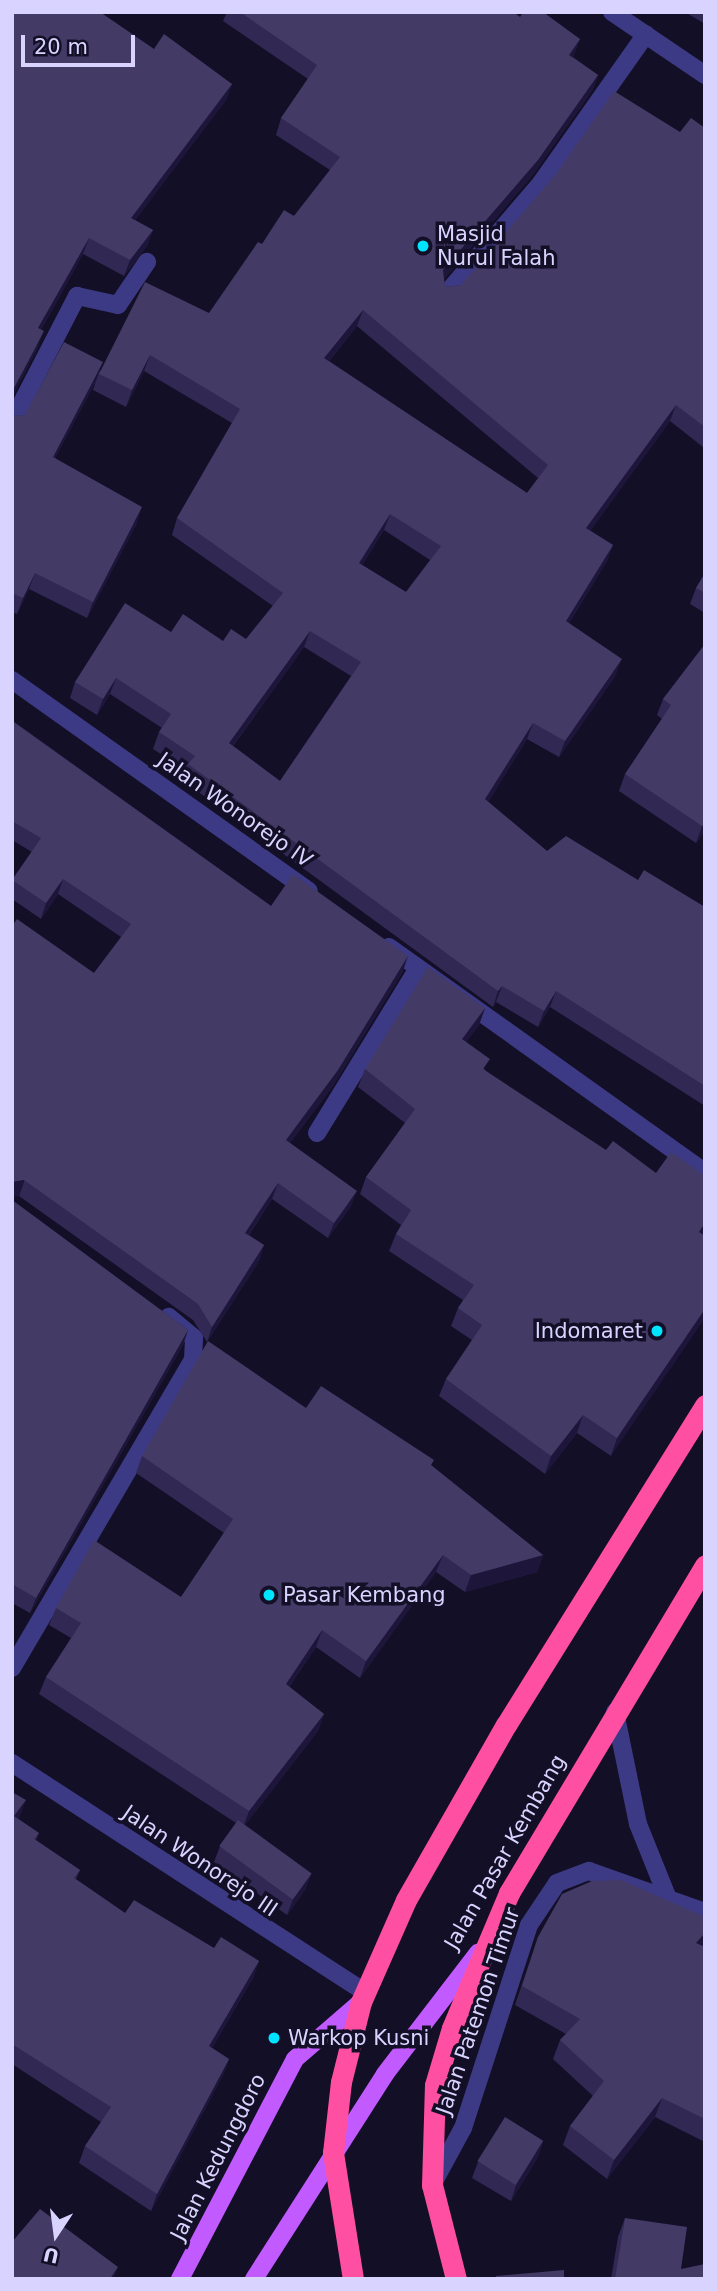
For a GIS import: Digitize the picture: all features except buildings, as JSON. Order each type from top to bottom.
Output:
[{"type":"highway","points":[[353,2279],[333,2153],[341,2082],[363,1997],[406,1900],[493,1748],[705,1405]]},
{"type":"highway","name":"Jalan Pasar Kembang","points":[[485,1945],[615,1712],[705,1565]]},
{"type":"highway","points":[[456,2279],[432,2185],[435,2085],[485,1945]]},
{"type":"main road","name":"Jalan Pasar Kembang","points":[[333,2153],[385,2074],[485,1945]]},
{"type":"main road","name":"Jalan Kedungdoro","points":[[180,2279],[295,2059],[363,1997]]},
{"type":"main road","points":[[254,2279],[333,2153]]},
{"type":"street","points":[[612,12],[705,75]]},
{"type":"street","points":[[446,293],[541,183],[646,34]]},
{"type":"street","points":[[12,422],[78,296],[118,305],[147,262]]},
{"type":"street","name":"Jalan Wonorejo IV","points":[[12,680],[328,904]]},
{"type":"street","points":[[373,936],[705,1172]]},
{"type":"street","points":[[317,1133],[418,968]]},
{"type":"street","points":[[12,1668],[193,1359],[194,1338],[153,1306]]},
{"type":"street","points":[[615,1712],[638,1824],[667,1896]]},
{"type":"street","name":"Jalan Wonorejo III","points":[[12,1763],[363,1997]]},
{"type":"street","name":"Jalan Patemon Timur","points":[[432,2185],[467,2117],[541,1899],[570,1874],[589,1871],[667,1896],[705,1912]]},
{"type":"place","name":"Masjid Nurul Falah","points":[[423,246]]},
{"type":"place","name":"Indomaret","points":[[657,1331]]},
{"type":"place","name":"Pasar Kembang","points":[[269,1595]]},
{"type":"place","name":"Warkop Kusni","points":[[274,2038]]}]
